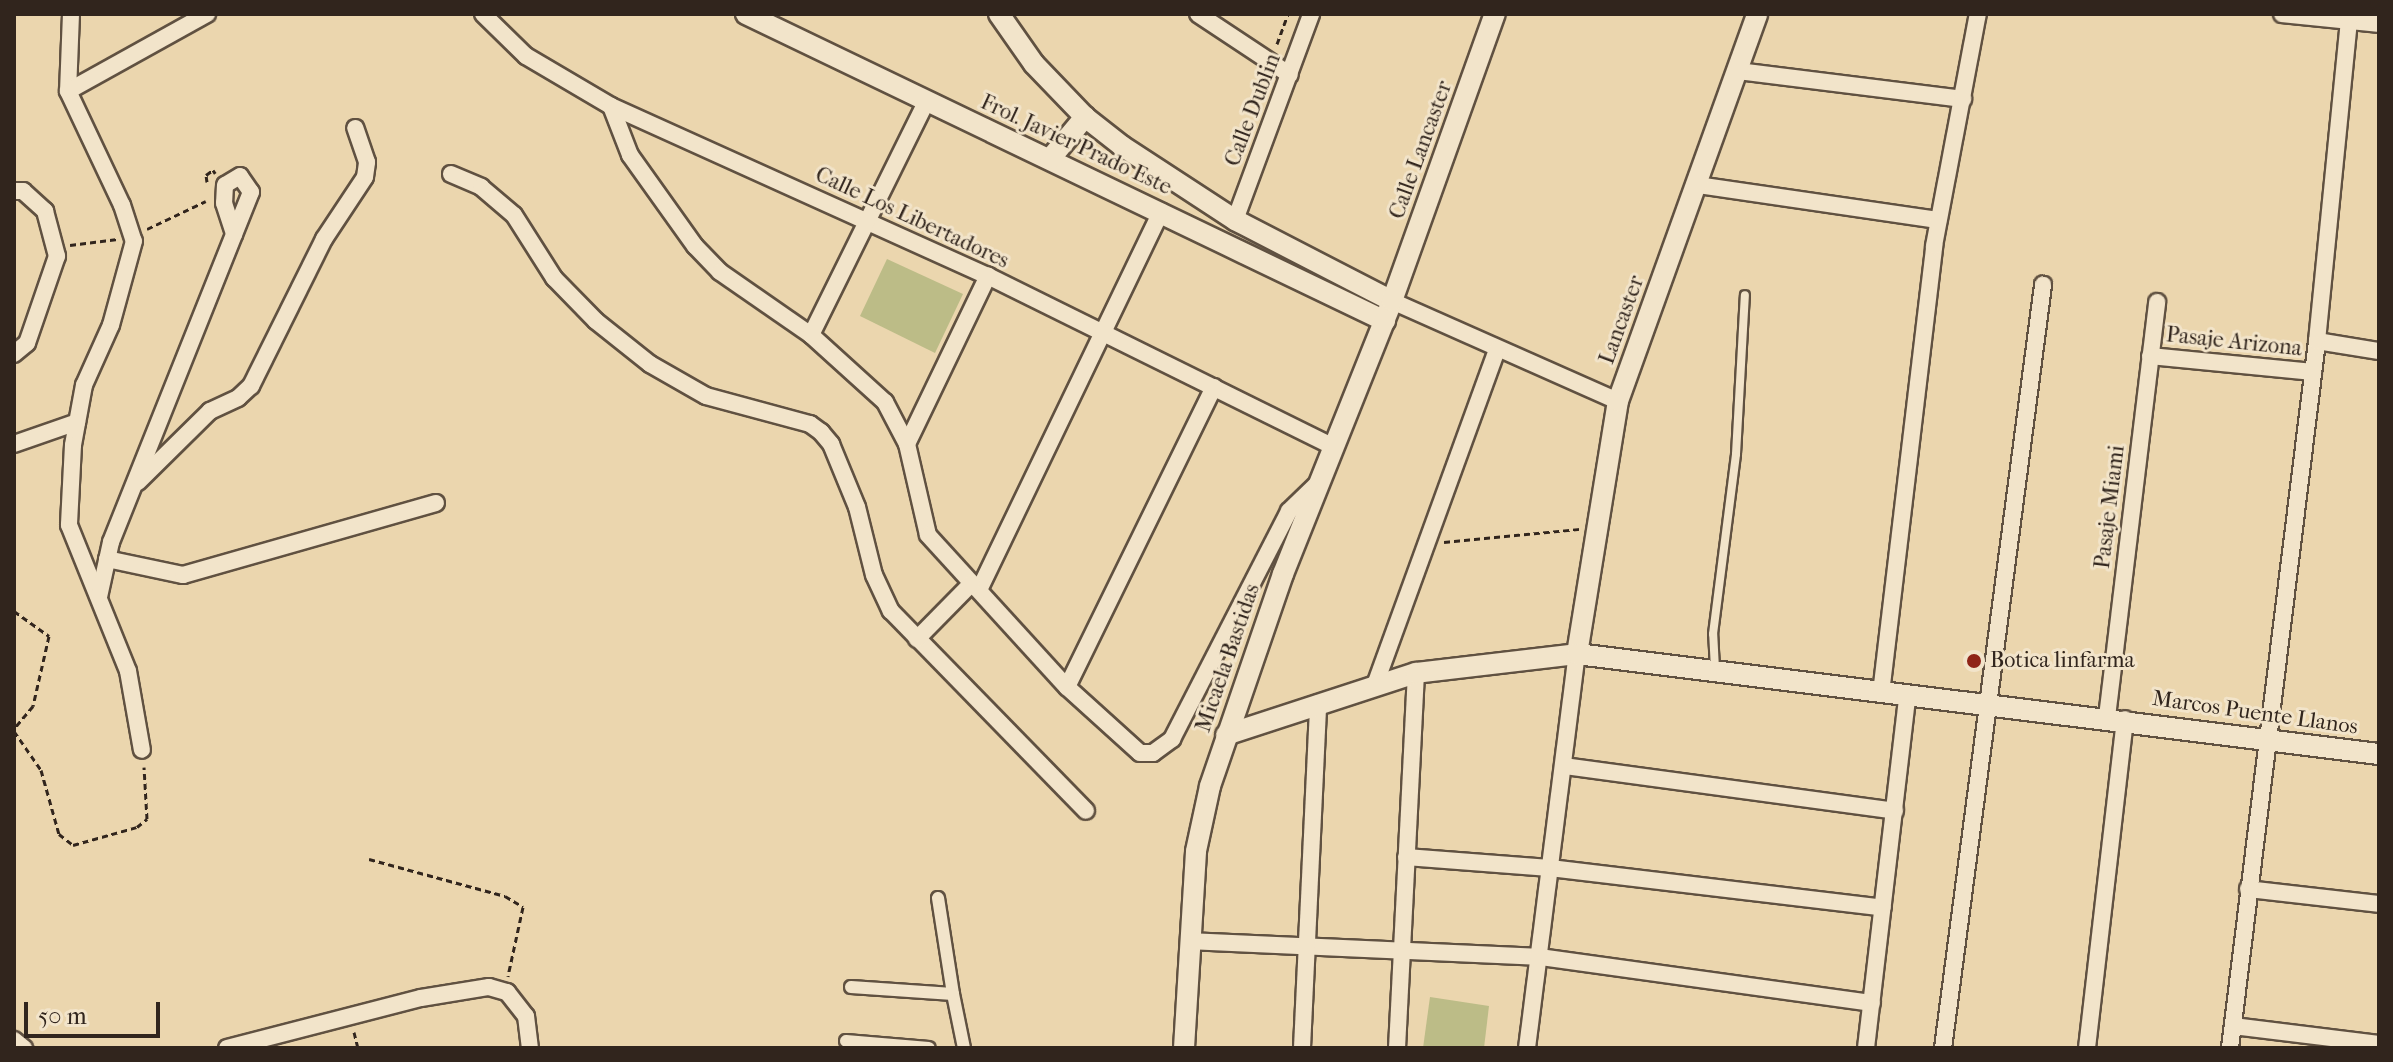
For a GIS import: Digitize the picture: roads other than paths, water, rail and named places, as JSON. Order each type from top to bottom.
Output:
[{"type":"street","points":[[71,14],[68,91],[132,236],[111,325],[84,385],[77,422],[69,525],[128,671],[142,750]]},
{"type":"street","points":[[68,91],[207,14]]},
{"type":"street","name":"Calle Los Libertadores","points":[[483,14],[526,56],[611,106],[988,276],[1334,447]]},
{"type":"street","name":"Frol. Javier Prado Este","points":[[746,14],[1385,321]]},
{"type":"street","points":[[999,14],[1034,64],[1085,117],[1235,220],[1392,301],[1618,401]]},
{"type":"street","points":[[1198,14],[1290,75]]},
{"type":"street","name":"Calle Dublin","points":[[1235,220],[1311,14]]},
{"type":"street","name":"Calle Lancaster","points":[[1392,301],[1495,14]]},
{"type":"street","name":"Lancaster","points":[[1577,654],[1618,401],[1757,14]]},
{"type":"street","points":[[1881,693],[1938,220],[1978,14]]},
{"type":"street","points":[[2282,14],[2379,24]]},
{"type":"street","points":[[2230,1048],[2317,341],[2349,22]]},
{"type":"street","points":[[1738,71],[1963,99]]},
{"type":"street","points":[[811,335],[870,222],[927,100]]},
{"type":"street","points":[[611,106],[630,155],[695,246],[720,272],[811,335],[885,402],[907,444],[928,535],[1067,687],[1140,753],[1163,748],[1289,511],[1319,482]]},
{"type":"street","points":[[1050,159],[1085,117]]},
{"type":"street","points":[[137,483],[210,411],[238,398],[251,386],[324,239],[365,177],[367,162],[355,128]]},
{"type":"street","points":[[451,174],[481,187],[514,215],[554,278],[596,321],[650,364],[706,396],[810,424],[821,432],[831,444],[857,507],[874,575],[891,611],[1086,811]]},
{"type":"street","points":[[99,597],[107,559],[251,192],[240,176],[216,186],[234,234]]},
{"type":"street","points":[[1698,185],[1938,220]]},
{"type":"street","points":[[14,191],[23,191],[45,211],[56,267],[27,343],[14,354]]},
{"type":"street","points":[[917,639],[975,586],[1105,333],[1161,212]]},
{"type":"street","points":[[907,444],[988,276]]},
{"type":"street","points":[[1943,1048],[1985,704],[2043,285]]},
{"type":"street","name":"Micaela Bastidas","points":[[1184,1048],[1199,830],[1226,735],[1319,482],[1392,301]]},
{"type":"street","name":"Pasaje Miami","points":[[2087,1048],[2157,302]]},
{"type":"street","points":[[2317,341],[2379,351]]},
{"type":"street","points":[[1375,685],[1497,349]]},
{"type":"street","name":"Pasaje Arizona","points":[[2150,356],[2313,372]]},
{"type":"street","points":[[1067,687],[1214,387]]},
{"type":"street","points":[[14,444],[77,422]]},
{"type":"street","points":[[107,559],[183,575],[436,503]]},
{"type":"street","points":[[1527,1048],[1577,654]]},
{"type":"street","name":"Marcos Puente Llanos","points":[[1226,735],[1416,673],[1577,654],[1907,697],[2116,718],[2379,754]]},
{"type":"street","points":[[1397,1048],[1416,673]]},
{"type":"street","points":[[1866,1048],[1907,697]]},
{"type":"street","points":[[1302,1048],[1318,703]]},
{"type":"street","points":[[1564,766],[1895,811]]},
{"type":"street","points":[[1406,857],[1550,868],[1883,908]]},
{"type":"street","points":[[2248,889],[2379,904]]},
{"type":"street","points":[[938,898],[964,1048]]},
{"type":"street","points":[[1190,941],[1540,957],[1872,1003]]},
{"type":"street","points":[[227,1048],[421,998],[489,987],[507,992],[526,1016],[530,1048]]},
{"type":"street","points":[[851,987],[953,994]]},
{"type":"street","points":[[2233,1026],[2379,1044]]},
{"type":"street","points":[[14,1040],[24,1048]]},
{"type":"street","points":[[846,1041],[929,1048]]},
{"type":"lane","points":[[1715,674],[1713,634],[1736,454],[1745,295]]},
{"type":"place","name":"Botica linfarma","points":[[1974,661]]}]
